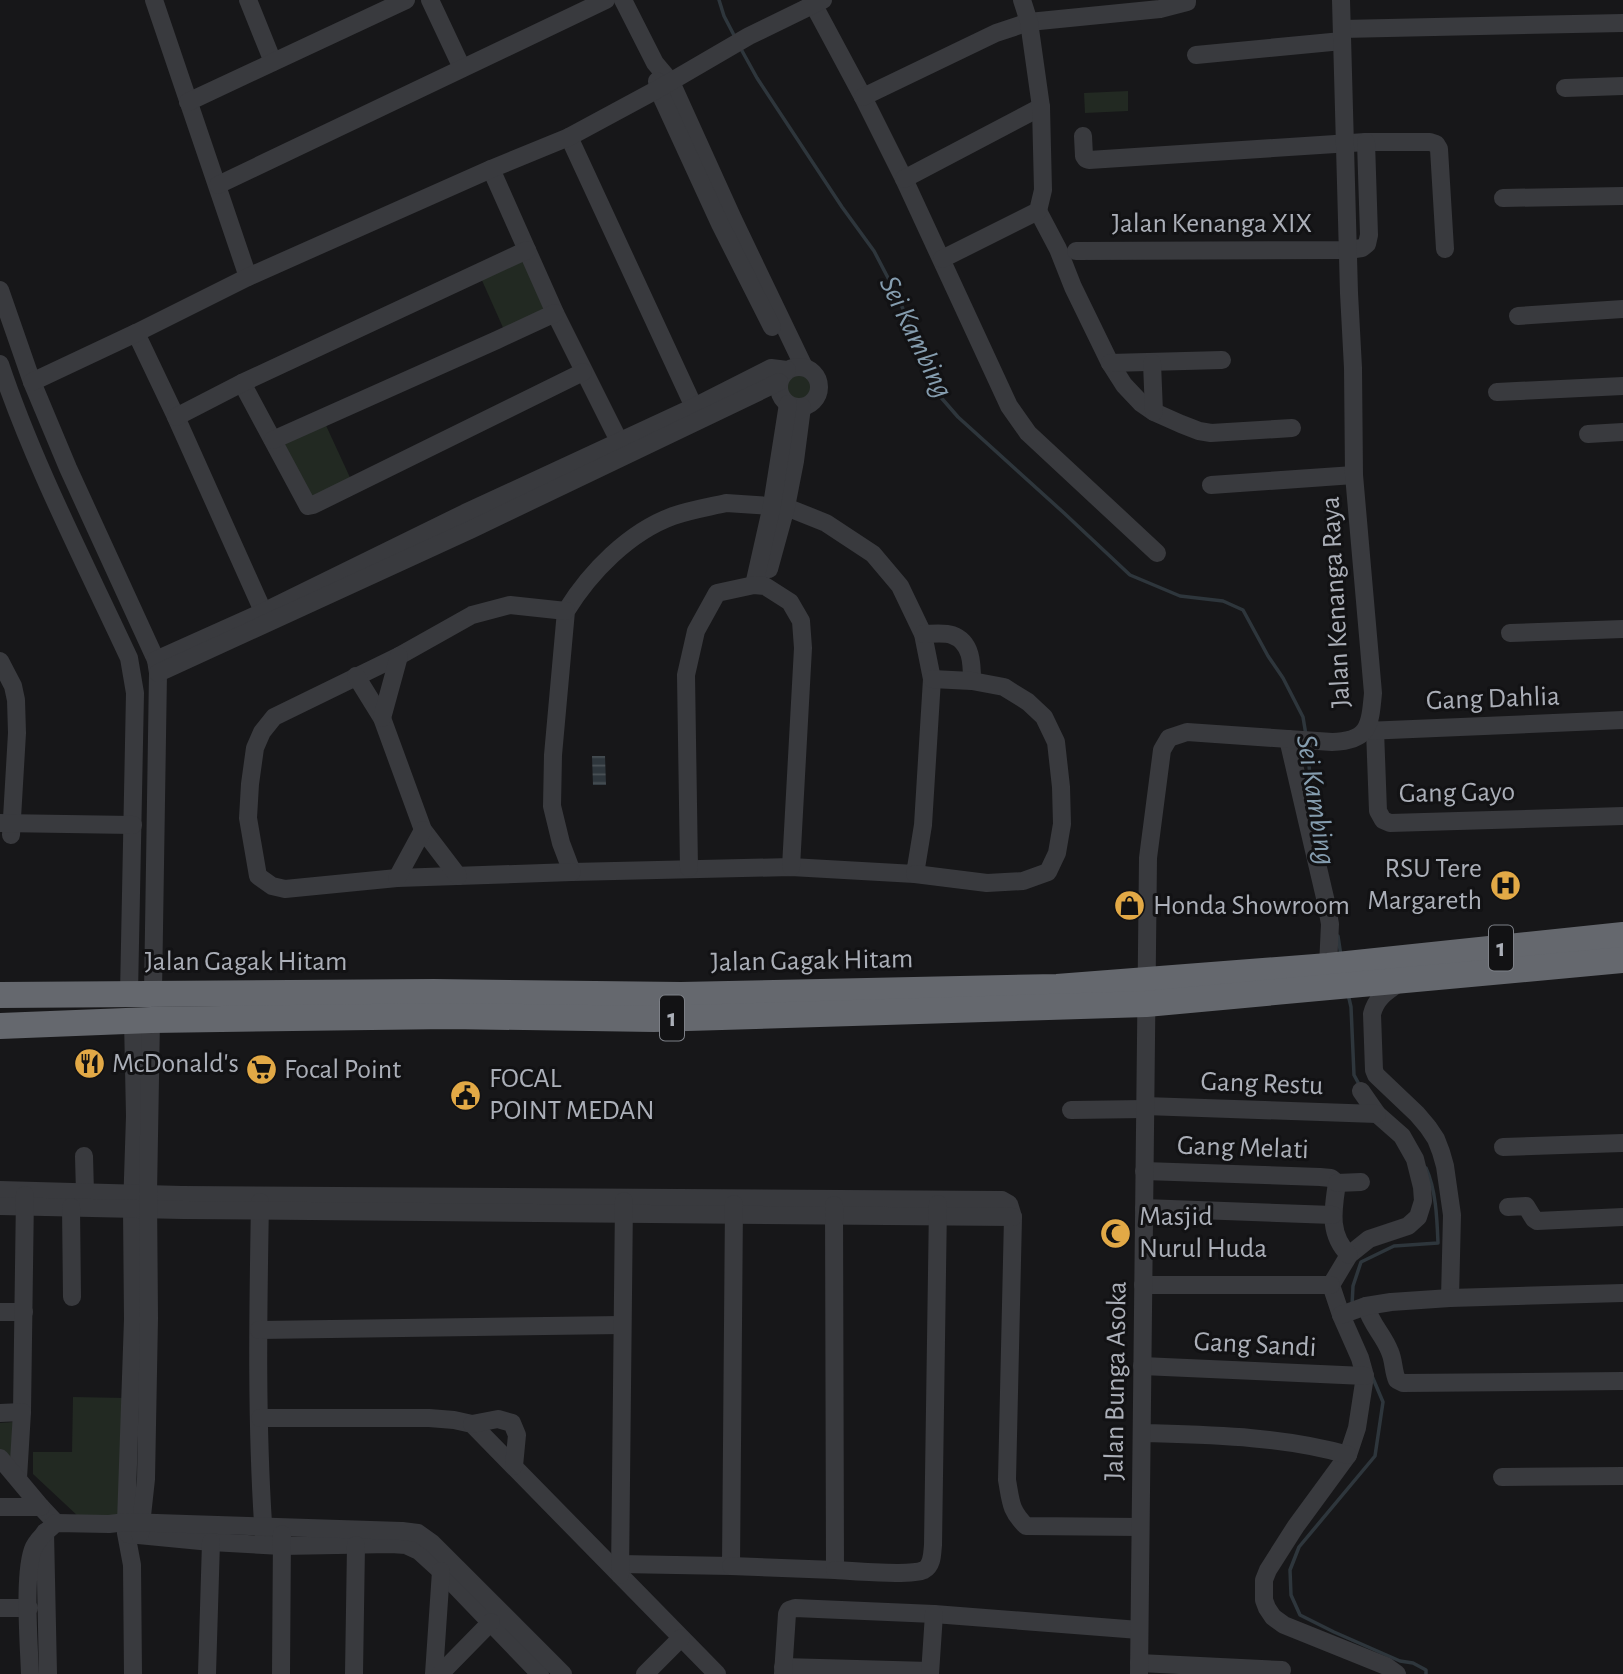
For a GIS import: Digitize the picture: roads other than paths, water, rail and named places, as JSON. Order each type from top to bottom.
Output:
[{"type":"highway","name":"Jalan Gagak Hitam","points":[[1387,974],[1623,935]]},
{"type":"highway","name":"Jalan Gagak Hitam","points":[[0,995],[434,992],[690,1006],[1146,993],[1336,972],[1387,974],[1623,960]]},
{"type":"highway","name":"Jalan Gagak Hitam","points":[[0,1026],[142,1020],[450,1016],[634,1019],[690,1006]]},
{"type":"street","points":[[154,0],[248,277]]},
{"type":"street","points":[[248,0],[273,62]]},
{"type":"street","points":[[188,102],[406,0]]},
{"type":"street","points":[[430,0],[462,68]]},
{"type":"street","points":[[218,186],[606,0]]},
{"type":"street","points":[[623,0],[655,63],[727,221],[791,372],[780,395],[795,405],[812,402],[818,393],[817,378],[813,372],[791,372],[772,368],[694,407],[623,448]]},
{"type":"street","points":[[1022,0],[1029,22],[1041,107],[1043,191],[1038,211],[1110,363],[1124,385],[1141,403],[1154,412],[1199,431],[1211,433],[1292,428]]},
{"type":"street","points":[[863,97],[996,33],[1029,22],[1160,9],[1187,0]]},
{"type":"street","name":"Jalan Kenanga Raya","points":[[1146,993],[1149,858],[1162,750],[1169,738],[1187,732],[1332,742],[1353,740],[1370,731],[1373,693],[1354,475],[1341,0]]},
{"type":"street","points":[[32,382],[248,277],[569,137],[665,86],[727,48],[816,2],[905,179],[1009,405],[1028,433],[1157,553]]},
{"type":"street","points":[[1196,55],[1342,35],[1623,23]]},
{"type":"street","points":[[1565,88],[1623,86]]},
{"type":"street","points":[[905,179],[1041,107]]},
{"type":"street","points":[[1083,136],[1084,156],[1089,160],[1345,143],[1430,142],[1436,144],[1439,149],[1445,249]]},
{"type":"street","points":[[569,137],[694,407]]},
{"type":"street","points":[[1348,250],[1362,248],[1367,244],[1369,235],[1366,142]]},
{"type":"street","points":[[491,169],[555,313],[623,448]]},
{"type":"street","points":[[1503,198],[1623,196]]},
{"type":"street","points":[[942,259],[1038,211]]},
{"type":"street","points":[[176,416],[527,250]]},
{"type":"street","name":"Jalan Kenanga XIX","points":[[1076,251],[1348,250]]},
{"type":"street","points":[[0,290],[32,382],[157,667],[141,993]]},
{"type":"street","points":[[1518,316],[1623,309]]},
{"type":"street","points":[[272,440],[555,313]]},
{"type":"street","points":[[136,333],[266,617]]},
{"type":"street","points":[[1110,363],[1222,360]]},
{"type":"street","points":[[1152,363],[1154,412]]},
{"type":"street","points":[[0,364],[6,402],[46,479],[130,658],[135,693],[132,831],[141,993]]},
{"type":"street","points":[[242,383],[308,506],[583,372]]},
{"type":"street","points":[[157,667],[791,372]]},
{"type":"street","points":[[1497,392],[1623,386]]},
{"type":"street","points":[[759,585],[779,506],[795,405]]},
{"type":"street","points":[[1588,434],[1623,432]]},
{"type":"street","points":[[46,479],[68,468]]},
{"type":"street","points":[[1211,485],[1354,475]]},
{"type":"street","points":[[572,872],[561,843],[552,806],[553,755],[566,611],[593,573],[645,530],[673,516],[726,503],[779,506],[826,523],[873,554],[900,586],[923,634],[932,679],[923,825],[915,874]]},
{"type":"street","points":[[689,869],[686,675],[693,642],[696,631],[717,593],[759,585],[790,602],[801,621],[803,648],[791,867]]},
{"type":"street","points":[[566,611],[510,605],[472,615],[399,656],[274,717],[262,732],[255,748],[248,818],[258,876],[272,886],[285,889],[397,878],[689,869],[791,867],[915,874],[987,883],[1023,881],[1048,872],[1057,853],[1062,824],[1056,742],[1044,717],[1028,702],[1004,687],[972,681],[932,679]]},
{"type":"street","points":[[1510,633],[1623,629]]},
{"type":"street","points":[[923,634],[952,635],[963,643],[972,662],[972,681]]},
{"type":"street","points":[[382,718],[399,656]]},
{"type":"street","points":[[0,661],[13,686],[16,700],[9,732],[6,829],[132,831]]},
{"type":"street","points":[[356,676],[382,718],[424,830],[458,876]]},
{"type":"street","name":"Gang Dahlia","points":[[1370,731],[1623,720]]},
{"type":"street","name":"Gang Gayo","points":[[1370,731],[1378,811],[1383,820],[1390,823],[1623,816]]},
{"type":"street","points":[[1296,740],[1330,924],[1336,972]]},
{"type":"street","points":[[397,878],[424,830]]},
{"type":"street","points":[[1387,974],[1381,996],[1372,1014],[1374,1070],[1428,1127],[1441,1152],[1452,1215],[1450,1298]]},
{"type":"street","name":"Jalan Bunga Asoka","points":[[1139,1668],[1146,993]]},
{"type":"street","points":[[133,1674],[129,1528],[137,1479],[141,1318],[142,1020]]},
{"type":"street","points":[[1331,1285],[1349,1255],[1369,1239],[1408,1226],[1418,1217],[1423,1201],[1415,1159],[1402,1136],[1377,1114],[1361,1090]]},
{"type":"street","name":"Gang Restu","points":[[1071,1110],[1145,1107],[1377,1114]]},
{"type":"street","points":[[1503,1147],[1623,1143]]},
{"type":"street","points":[[84,1156],[85,1193]]},
{"type":"street","name":"Gang Melati","points":[[1144,1171],[1320,1177],[1331,1178],[1337,1183],[1361,1182]]},
{"type":"street","points":[[1337,1183],[1333,1215],[1339,1245],[1349,1255]]},
{"type":"street","points":[[0,1190],[24,1198],[71,1207],[140,1201],[938,1208],[1013,1217],[1007,1480],[1012,1509],[1026,1526],[1140,1527]]},
{"type":"street","points":[[0,1206],[24,1198],[85,1193],[140,1201]]},
{"type":"street","points":[[18,1478],[22,1412],[24,1198]]},
{"type":"street","points":[[260,1203],[261,1496],[263,1526],[273,1545],[281,1674]]},
{"type":"street","points":[[620,1570],[624,1205]]},
{"type":"street","points":[[731,1566],[734,1206]]},
{"type":"street","points":[[1508,1207],[1526,1206],[1536,1221],[1623,1217]]},
{"type":"street","points":[[71,1207],[72,1297]]},
{"type":"street","points":[[834,1207],[835,1570]]},
{"type":"street","points":[[620,1570],[731,1566],[900,1573],[924,1570],[931,1563],[938,1208]]},
{"type":"street","points":[[1144,1208],[1333,1215]]},
{"type":"street","points":[[1143,1285],[1331,1285],[1354,1310],[1370,1319],[1390,1349],[1397,1381],[1404,1383],[1623,1381]]},
{"type":"street","points":[[1354,1310],[1391,1302],[1450,1298],[1623,1293]]},
{"type":"street","points":[[1354,1310],[1365,1376],[1357,1429],[1348,1455],[1296,1526],[1268,1570],[1264,1580],[1264,1600],[1273,1617],[1284,1625],[1386,1666],[1397,1674]]},
{"type":"street","points":[[0,1312],[24,1312]]},
{"type":"street","points":[[259,1330],[622,1325]]},
{"type":"street","name":"Gang Sandi","points":[[1142,1366],[1365,1376]]},
{"type":"street","points":[[0,1413],[22,1412]]},
{"type":"street","points":[[260,1418],[429,1418],[472,1424],[498,1419],[512,1423],[517,1435],[514,1466]]},
{"type":"street","points":[[472,1424],[620,1570],[717,1674]]},
{"type":"street","points":[[1142,1433],[1293,1443],[1348,1455]]},
{"type":"street","points":[[0,1458],[41,1507],[51,1527],[48,1674]]},
{"type":"street","points":[[1502,1477],[1623,1476]]},
{"type":"street","points":[[0,1507],[41,1507]]},
{"type":"street","points":[[30,1674],[29,1574],[32,1553],[35,1545],[51,1527],[263,1526],[418,1533],[432,1543],[563,1674]]},
{"type":"street","points":[[273,1545],[282,1527]]},
{"type":"street","points":[[129,1528],[211,1542],[406,1545],[419,1551],[441,1571],[540,1674]]},
{"type":"street","points":[[207,1674],[211,1542]]},
{"type":"street","points":[[354,1674],[356,1545]]},
{"type":"street","points":[[434,1674],[441,1571]]},
{"type":"street","points":[[0,1608],[29,1608]]},
{"type":"street","points":[[934,1614],[930,1673],[783,1671],[787,1614],[795,1608],[934,1614],[1139,1630]]},
{"type":"street","points":[[440,1674],[491,1622]]},
{"type":"street","points":[[645,1674],[681,1638]]},
{"type":"street","points":[[1139,1668],[1282,1670]]},
{"type":"waterway","name":"Sei Kambing","points":[[719,0],[736,39]]},
{"type":"waterway","name":"Sei Kambing","points":[[741,49],[757,78],[874,251],[898,297],[938,394],[958,417],[1130,575],[1180,596],[1223,601],[1243,610],[1303,717],[1306,735]]},
{"type":"waterway","name":"Sei Kambing","points":[[1307,746],[1321,842]]},
{"type":"waterway","name":"Sei Kambing","points":[[1338,936],[1341,956]]},
{"type":"waterway","name":"Sei Kambing","points":[[1348,994],[1354,1075],[1360,1086]]},
{"type":"waterway","name":"Sei Kambing","points":[[1352,1306],[1353,1286],[1361,1262],[1394,1246],[1438,1243],[1434,1195],[1426,1168]]},
{"type":"waterway","name":"Sei Kambing","points":[[1372,1376],[1383,1402],[1375,1456],[1299,1547],[1290,1570],[1291,1595],[1300,1615],[1400,1661],[1413,1663],[1426,1670],[1426,1674]]},
{"type":"place","name":"RSU Tere Margareth","points":[[1505,885]]},
{"type":"place","name":"Honda Showroom","points":[[1130,906]]},
{"type":"place","name":"McDonald's","points":[[89,1064]]},
{"type":"place","name":"Focal Point","points":[[261,1070]]},
{"type":"place","name":"FOCAL POINT MEDAN","points":[[466,1095]]},
{"type":"place","name":"Masjid Nurul Huda","points":[[1116,1233]]}]
